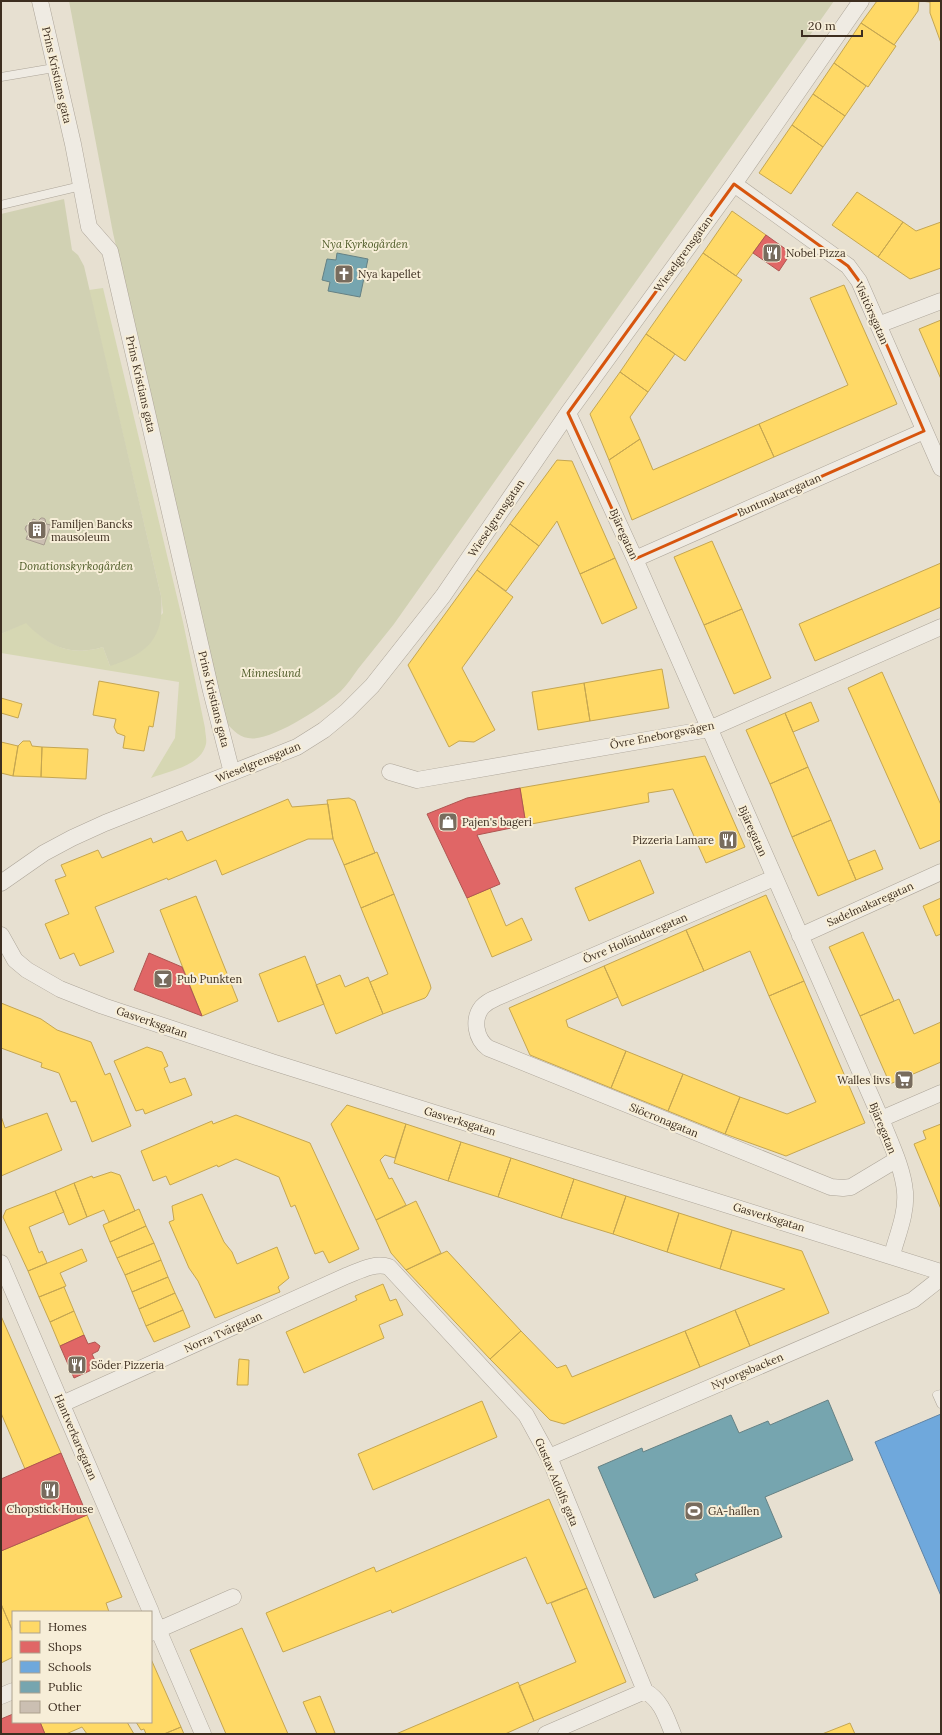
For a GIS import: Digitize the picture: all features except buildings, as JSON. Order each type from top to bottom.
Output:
[{"type":"street","name":"Prins Kristians gata","points":[[40,1],[89,228],[110,251],[207,675],[232,772]]},
{"type":"street","name":"Wieselgrensgatan","points":[[1,883],[44,853],[72,838],[297,747],[324,730],[372,686],[443,596],[568,413],[734,184],[861,1]]},
{"type":"street","name":"Visitörsgatan","points":[[734,184],[848,266],[859,281],[941,468]]},
{"type":"street","points":[[878,325],[941,301]]},
{"type":"street","name":"Bjäregatan","points":[[568,413],[635,559],[881,1119],[896,1160],[905,1193],[903,1212],[892,1255]]},
{"type":"street","name":"Buntmakaregatan","points":[[635,559],[924,430]]},
{"type":"street","name":"Övre Eneborgsvägen","points":[[390,772],[417,780],[709,728],[941,627]]},
{"type":"street","name":"Sadelmakaregatan","points":[[800,936],[941,872]]},
{"type":"street","name":"Övre Holländaregatan","points":[[496,998],[774,878]]},
{"type":"street","name":"Gasverksgatan","points":[[1,935],[15,960],[27,970],[60,989],[103,1006],[272,1062],[892,1255],[941,1272]]},
{"type":"street","name":"Siöcronagatan","points":[[496,998],[481,1008],[476,1022],[479,1038],[488,1048],[778,1166],[831,1187],[843,1188],[855,1185],[896,1160]]},
{"type":"street","points":[[881,1119],[941,1093]]},
{"type":"street","name":"Hantverkaregatan","points":[[1,1263],[150,1611]]},
{"type":"street","name":"Norra Tvärgatan","points":[[62,1404],[346,1276],[372,1266],[385,1266]]},
{"type":"street","name":"Gustav Adolfs gata","points":[[385,1266],[391,1269],[402,1280],[526,1415],[549,1457],[645,1691],[657,1700],[663,1709],[673,1734]]},
{"type":"street","name":"Nytorgsbacken","points":[[549,1457],[913,1300],[941,1278]]},
{"type":"street","points":[[154,1631],[233,1597]]},
{"type":"street","name":"Hantverkaregatan","points":[[152,1619],[154,1631],[203,1734]]},
{"type":"street","points":[[1,1696],[12,1691]]},
{"type":"street","points":[[546,1734],[645,1691]]},
{"type":"lane","points":[[1,77],[54,68]]},
{"type":"lane","points":[[1,205],[81,186]]},
{"type":"lane","points":[[941,1394],[937,1395],[941,1404]]},
{"type":"highlighted area","points":[[734,184],[848,266],[859,281],[924,431],[635,559],[568,413]]},
{"type":"green space","name":"Nya Kyrkogården","points":[[69,1],[834,1],[394,624],[348,683],[333,698],[296,722],[269,735],[257,738],[248,738],[241,736],[234,731],[224,720],[113,233]]},
{"type":"green space","name":"Donationskyrkogården","points":[[64,199],[72,250],[78,255],[84,266],[161,596],[160,623],[151,642],[134,656],[110,666],[103,647],[80,651],[60,647],[43,638],[26,623],[1,634],[1,214]]},
{"type":"green space","points":[[103,288],[183,622],[206,738],[206,744],[198,758],[183,767],[151,778],[175,738],[179,682],[1,653],[1,634],[26,622],[51,643],[60,647],[80,651],[103,647],[110,666],[163,613],[161,596],[89,290]]},
{"type":"place","name":"Nobel Pizza","points":[[772,253]]},
{"type":"place","name":"Nya kapellet","points":[[344,274]]},
{"type":"place","name":"Familjen Bancks mausoleum","points":[[37,530]]},
{"type":"place","name":"Pajen's bageri","points":[[448,822]]},
{"type":"place","name":"Pizzeria Lamare","points":[[728,840]]},
{"type":"place","name":"Pub Punkten","points":[[163,979]]},
{"type":"place","name":"Walles livs","points":[[904,1080]]},
{"type":"place","name":"Söder Pizzeria","points":[[77,1365]]},
{"type":"place","name":"Chopstick House","points":[[50,1490]]},
{"type":"place","name":"GA-hallen","points":[[694,1511]]},
{"type":"park label","name":"Minneslund","points":[[271,673]]}]
